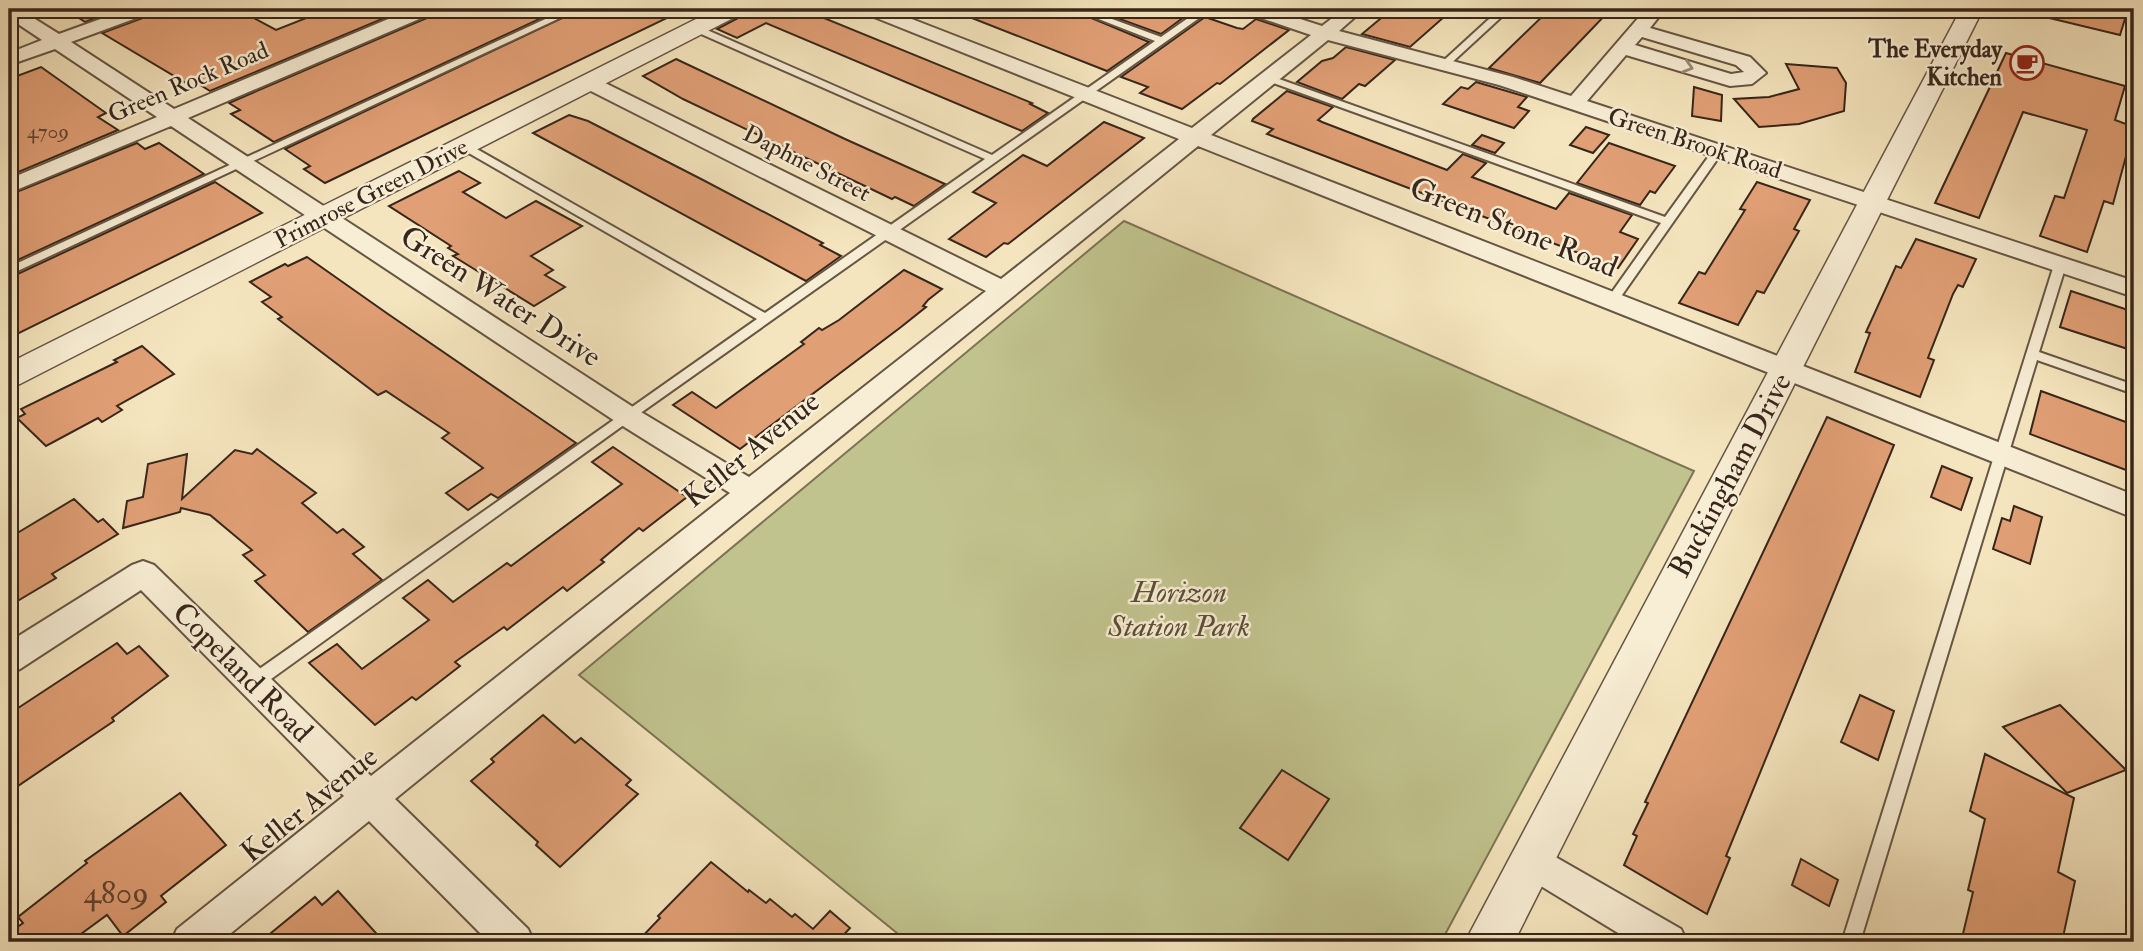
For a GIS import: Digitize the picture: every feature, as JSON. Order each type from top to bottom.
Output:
[{"type":"street","points":[[9,59],[144,9]]},
{"type":"street","name":"Green Rock Road","points":[[9,187],[427,9]]},
{"type":"street","name":"Primrose Green Drive","points":[[9,376],[733,9]]},
{"type":"street","name":"Green Stone Road","points":[[870,9],[2134,507]]},
{"type":"street","name":"Green Brook Road","points":[[1252,9],[1324,33],[1506,81],[2134,289]]},
{"type":"street","name":"Keller Avenue","points":[[190,942],[1355,9]]},
{"type":"street","points":[[1575,103],[1656,9]]},
{"type":"street","name":"Buckingham Drive","points":[[1489,942],[1972,9]]},
{"type":"street","name":"Green Water Drive","points":[[9,10],[627,416],[751,492]]},
{"type":"street","points":[[1623,48],[1730,80],[1745,80],[1756,73],[1743,61],[1638,30]]},
{"type":"street","name":"Daphne Street","points":[[588,82],[1004,290]]},
{"type":"street","name":"Copeland Road","points":[[9,659],[143,573],[515,942]]},
{"type":"street","points":[[1531,860],[1668,942]]},
{"type":"lane","points":[[9,271],[574,9]]},
{"type":"lane","points":[[1077,9],[1161,40]]},
{"type":"lane","points":[[254,682],[627,416],[1207,9]]},
{"type":"lane","points":[[1444,65],[1505,9]]},
{"type":"lane","points":[[695,28],[993,159]]},
{"type":"lane","points":[[1268,78],[1666,221]]},
{"type":"lane","points":[[464,146],[767,319]]},
{"type":"lane","points":[[1611,302],[1718,151]]},
{"type":"lane","points":[[1851,942],[2060,265]]},
{"type":"lane","points":[[2032,354],[2134,390]]},
{"type":"green space","name":"Horizon Station Park","points":[[1124,221],[1694,471],[1441,942],[908,942],[579,675]]},
{"type":"building","points":[[65,9],[121,9],[85,22]]},
{"type":"building","points":[[156,9],[237,9],[276,30],[329,9],[406,9],[210,91],[192,80],[186,83],[102,33],[151,15]]},
{"type":"building","points":[[439,9],[561,9],[274,142],[231,114],[240,110],[229,103],[434,15]]},
{"type":"building","points":[[581,9],[711,9],[692,18],[679,12],[325,183],[304,169],[310,166],[285,149]]},
{"type":"building","points":[[747,9],[802,9],[1032,103],[1030,104],[1048,113],[1022,131],[766,23],[737,38],[717,29],[742,16]]},
{"type":"building","points":[[949,9],[1070,9],[1149,42],[1107,71]]},
{"type":"building","points":[[1092,9],[1181,9],[1191,12],[1161,34]]},
{"type":"building","points":[[1392,9],[1453,9],[1410,47],[1362,34]]},
{"type":"building","points":[[1550,9],[1611,9],[1540,83],[1489,68]]},
{"type":"building","points":[[2046,9],[2128,9],[2120,35],[2045,17]]},
{"type":"building","points":[[1205,17],[1243,29],[1256,19],[1289,30],[1220,84],[1217,83],[1182,109],[1140,93],[1148,87],[1121,77]]},
{"type":"building","points":[[1346,47],[1395,60],[1365,86],[1359,84],[1342,99],[1297,82],[1322,61],[1333,58]]},
{"type":"building","points":[[2006,53],[2125,86],[2115,120],[2134,127],[2113,204],[2104,201],[2087,252],[2040,236],[2055,196],[2064,198],[2087,130],[2023,112],[1979,218],[1935,203]]},
{"type":"building","points":[[676,59],[945,184],[914,206],[895,197],[892,199],[683,99],[643,76]]},
{"type":"building","points":[[1786,64],[1837,68],[1846,83],[1844,111],[1799,124],[1759,127],[1734,99],[1769,97],[1799,89]]},
{"type":"building","points":[[41,67],[106,113],[98,117],[118,130],[9,176],[9,79]]},
{"type":"building","points":[[1476,82],[1527,97],[1518,107],[1529,111],[1514,128],[1443,104],[1461,87],[1468,89]]},
{"type":"building","points":[[1694,87],[1722,95],[1721,121],[1692,116]]},
{"type":"building","points":[[1287,91],[1333,107],[1318,120],[1322,122],[1447,170],[1463,154],[1486,163],[1472,177],[1556,209],[1569,193],[1632,215],[1620,232],[1638,239],[1618,268],[1267,134],[1273,129],[1252,121]]},
{"type":"building","points":[[569,115],[588,121],[703,180],[823,243],[820,245],[841,256],[806,281],[533,133]]},
{"type":"building","points":[[1104,122],[1144,138],[1008,244],[1004,243],[986,257],[949,239],[996,203],[973,192],[1023,155],[1047,166]]},
{"type":"building","points":[[1586,127],[1609,135],[1593,153],[1570,145]]},
{"type":"building","points":[[1482,135],[1504,143],[1495,153],[1472,145]]},
{"type":"building","points":[[137,143],[145,149],[159,143],[204,174],[9,264],[9,195]]},
{"type":"building","points":[[1609,143],[1675,166],[1655,193],[1650,191],[1640,205],[1577,183]]},
{"type":"building","points":[[459,171],[480,183],[463,192],[506,218],[536,201],[582,226],[531,256],[553,270],[545,275],[565,287],[534,306],[453,256],[458,254],[448,248],[451,246],[389,206]]},
{"type":"building","points":[[215,182],[262,213],[9,338],[9,278]]},
{"type":"building","points":[[1757,182],[1810,200],[1794,229],[1799,231],[1764,293],[1757,291],[1738,325],[1679,303],[1699,272],[1705,274],[1745,210],[1740,209]]},
{"type":"building","points":[[1916,239],[1976,259],[1963,287],[1958,285],[1953,294],[1928,358],[1934,360],[1920,397],[1855,372],[1870,333],[1866,332],[1896,266],[1901,268]]},
{"type":"building","points":[[307,257],[576,443],[498,498],[491,494],[468,510],[446,493],[483,468],[442,438],[449,433],[386,391],[378,395],[278,319],[282,317],[262,302],[271,297],[250,282],[285,264],[288,266]]},
{"type":"building","points":[[904,270],[942,289],[923,306],[926,307],[901,327],[740,449],[673,405],[692,392],[716,408],[804,344],[801,342],[819,328],[822,330],[839,320]]},
{"type":"building","points":[[2071,291],[2134,312],[2134,351],[2060,327]]},
{"type":"building","points":[[142,346],[174,374],[117,406],[122,410],[102,422],[98,418],[46,446],[17,418],[25,414],[21,409],[117,362],[114,360]]},
{"type":"building","points":[[2041,391],[2134,425],[2134,473],[2030,434]]},
{"type":"building","points":[[1827,417],[1894,445],[1726,856],[1730,858],[1707,914],[1624,865],[1637,836],[1633,834],[1648,803],[1645,802]]},
{"type":"building","points":[[613,447],[687,497],[643,531],[639,528],[601,560],[604,562],[567,591],[563,587],[507,630],[504,627],[455,662],[460,666],[416,700],[412,697],[375,725],[309,663],[337,644],[362,669],[429,620],[403,598],[428,580],[453,602],[507,563],[511,566],[622,484],[592,462]]},
{"type":"building","points":[[257,449],[316,493],[302,503],[337,533],[343,529],[364,547],[353,554],[382,580],[308,632],[255,581],[265,575],[243,555],[252,550],[210,515],[181,508],[180,512],[123,528],[127,501],[143,497],[148,464],[187,454],[182,499],[235,450],[252,454]]},
{"type":"building","points":[[1942,466],[1972,478],[1961,510],[1931,497]]},
{"type":"building","points":[[74,499],[98,522],[103,519],[118,534],[52,574],[56,578],[9,606],[9,538]]},
{"type":"building","points":[[2014,506],[2042,517],[2030,564],[1993,549],[2002,518],[2010,521]]},
{"type":"building","points":[[117,643],[127,654],[139,646],[168,676],[112,718],[114,721],[9,792],[9,714]]},
{"type":"building","points":[[1860,695],[1894,711],[1878,760],[1841,742]]},
{"type":"building","points":[[2060,705],[2126,770],[2067,793],[2003,727]]},
{"type":"building","points":[[543,715],[575,743],[581,738],[631,780],[626,785],[638,794],[560,867],[536,845],[538,842],[471,781],[494,762],[491,759]]},
{"type":"building","points":[[1985,754],[2074,798],[2058,872],[2075,881],[2062,942],[1961,942],[1973,892],[1968,890],[1985,819],[1970,811]]},
{"type":"building","points":[[1282,770],[1329,799],[1288,860],[1240,828]]},
{"type":"building","points":[[180,793],[226,845],[161,896],[166,902],[123,936],[107,915],[70,942],[9,942],[9,933],[23,923],[18,917],[87,863],[85,861]]},
{"type":"building","points":[[1801,859],[1838,880],[1829,906],[1792,885]]},
{"type":"building","points":[[711,862],[748,892],[749,890],[766,903],[770,899],[792,917],[795,914],[813,929],[830,911],[850,928],[837,942],[637,942],[660,918],[658,916]]},
{"type":"building","points":[[338,891],[384,942],[260,942],[315,897],[322,905]]},
{"type":"place","name":"The Everyday Kitchen","points":[[2027,63]]}]
